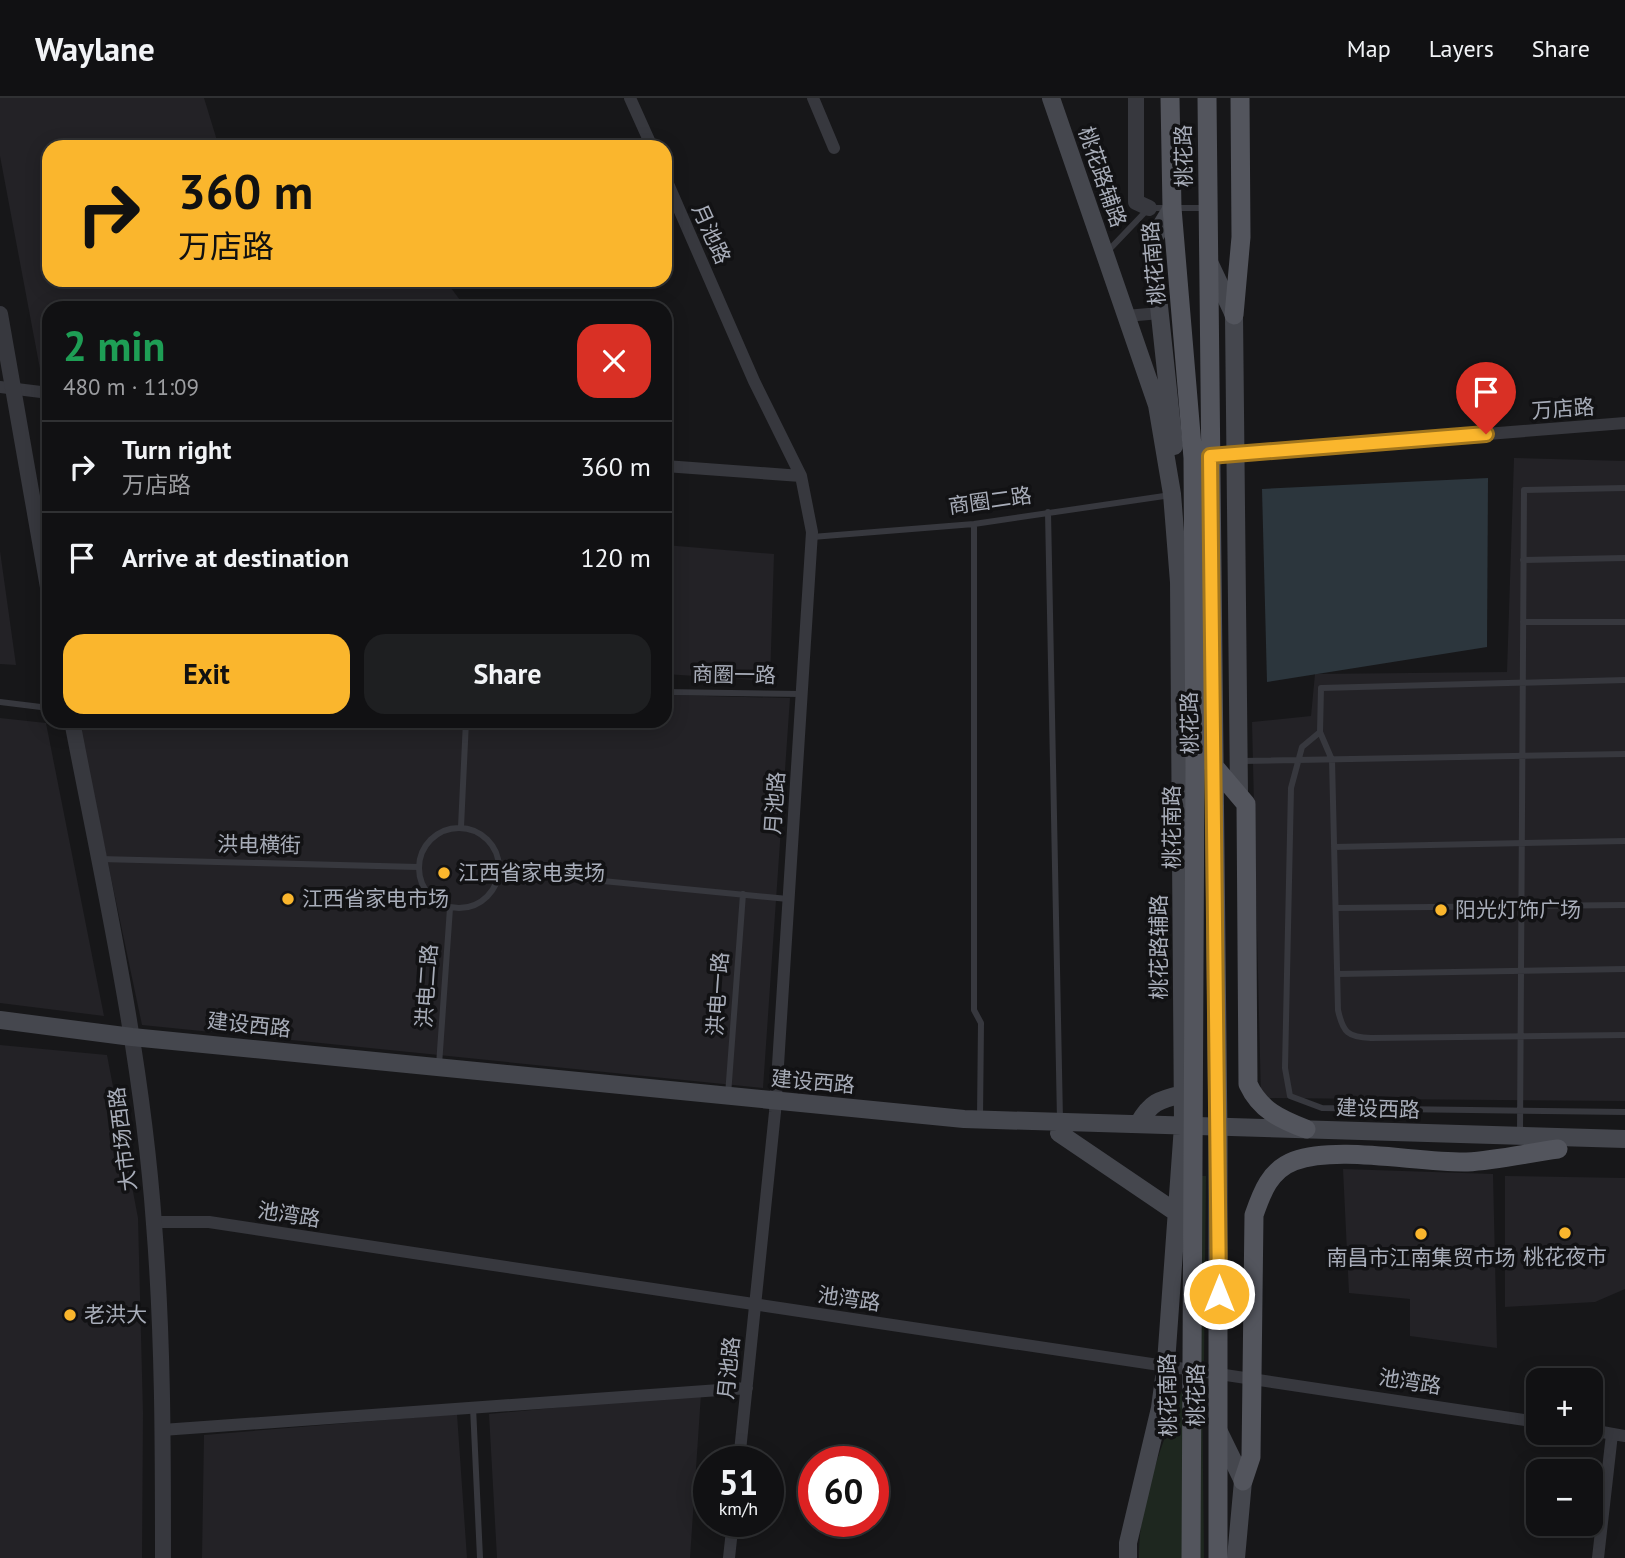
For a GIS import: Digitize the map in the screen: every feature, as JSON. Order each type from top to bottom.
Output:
[{"type":"main road","name":"桃花路辅路","points":[[1051,98],[1157,405],[1172,494],[1179,582],[1183,1094],[1187,1132],[1160,1408],[1128,1543],[1128,1558]]},
{"type":"main road","name":"桃花南路","points":[[1170,98],[1172,208],[1193,458],[1204,766],[1187,1132],[1193,1526],[1191,1558]]},
{"type":"main road","name":"桃花路","points":[[1206,98],[1210,456],[1204,766],[1217,1133],[1218,1558]]},
{"type":"main road","points":[[1239,795],[1234,315],[1241,237],[1240,98]]},
{"type":"main road","points":[[1172,208],[1152,241],[1173,421],[1204,766],[1246,804],[1248,1084],[1254,1096],[1272,1115],[1306,1129]]},
{"type":"main road","points":[[1208,261],[1234,315]]},
{"type":"main road","name":"建设西路","points":[[0,1020],[133,1043],[775,1106],[963,1130],[1138,1124],[1187,1132]]},
{"type":"main road","name":"建设西路","points":[[0,1032],[438,1067],[728,1096],[775,1106],[980,1119],[1059,1127],[1625,1151]]},
{"type":"main road","points":[[1138,1124],[1148,1107],[1160,1100],[1183,1094]]},
{"type":"main road","points":[[1059,1127],[1177,1213]]},
{"type":"main road","name":"建设西路","points":[[1217,1133],[1306,1129],[1625,1139]]},
{"type":"main road","points":[[1236,1558],[1243,1480],[1251,1457],[1254,1215],[1263,1191],[1276,1171],[1294,1161],[1321,1155],[1467,1161],[1558,1149]]},
{"type":"main road","points":[[1219,1432],[1243,1480]]},
{"type":"street","points":[[631,98],[649,140]]},
{"type":"street","points":[[813,98],[834,148]]},
{"type":"street","points":[[1136,98],[1136,202],[1149,208]]},
{"type":"street","name":"月池路","points":[[672,193],[754,381],[801,476],[812,537],[775,1106],[741,1446]]},
{"type":"street","points":[[1126,316],[1160,313]]},
{"type":"street","points":[[0,314],[7,388],[42,559]]},
{"type":"street","points":[[7,388],[42,392]]},
{"type":"street","name":"万店路","points":[[1210,456],[1625,424]]},
{"type":"street","points":[[672,467],[801,476]]},
{"type":"street","name":"大市场西路","points":[[73,728],[133,1043],[154,1222],[162,1430],[163,1558]]},
{"type":"street","name":"池湾路","points":[[154,1222],[209,1222],[755,1305],[1166,1363],[1526,1420]]},
{"type":"street","points":[[162,1430],[747,1388]]},
{"type":"street","points":[[1598,1558],[1618,1435]]},
{"type":"street","points":[[729,1558],[731,1537]]},
{"type":"lane","points":[[1105,255],[1149,208],[1208,208]]},
{"type":"lane","points":[[1520,1136],[1524,490],[1625,488]]},
{"type":"lane","name":"商圈二路","points":[[812,537],[974,524],[1172,494]]},
{"type":"lane","points":[[1048,512],[1059,1127]]},
{"type":"lane","points":[[974,524],[974,1010],[981,1023],[980,1119]]},
{"type":"lane","points":[[1523,560],[1625,558]]},
{"type":"lane","points":[[1523,622],[1625,622]]},
{"type":"lane","points":[[1625,680],[1321,688],[1320,732],[1332,760],[1342,1030],[1351,1037],[1625,1035]]},
{"type":"lane","name":"商圈一路","points":[[672,692],[802,694]]},
{"type":"lane","points":[[0,702],[42,707]]},
{"type":"lane","points":[[461,827],[466,728]]},
{"type":"lane","points":[[1320,732],[1302,747],[1291,788],[1285,1068],[1290,1096],[1322,1108],[1625,1112]]},
{"type":"lane","points":[[1239,761],[1625,754]]},
{"type":"lane","points":[[461,827],[474,830],[494,846],[500,871],[496,884],[478,904],[450,908],[427,893],[418,867],[427,843],[448,829],[461,827]]},
{"type":"lane","points":[[1334,846],[1625,841]]},
{"type":"lane","name":"洪电横街","points":[[98,859],[418,867]]},
{"type":"lane","points":[[500,871],[788,899]]},
{"type":"lane","name":"洪电一路","points":[[728,1096],[743,894]]},
{"type":"lane","points":[[1336,908],[1625,905]]},
{"type":"lane","name":"洪电二路","points":[[438,1067],[450,908]]},
{"type":"lane","points":[[1338,974],[1625,969]]},
{"type":"lane","points":[[473,1407],[480,1558]]},
{"type":"shaded area","points":[[0,98],[204,98],[217,140],[42,140],[42,287],[450,287],[461,301],[42,301],[40,369],[0,156]]},
{"type":"shaded area","name":"阳光灯饰广场","points":[[1514,458],[1625,461],[1625,1101],[1261,1098],[1252,722],[1311,716],[1315,674],[1507,672]]},
{"type":"shaded area","points":[[1488,478],[1487,647],[1267,682],[1262,489]]},
{"type":"shaded area","points":[[672,546],[774,554],[770,681],[672,674]]},
{"type":"shaded area","points":[[0,551],[16,665],[0,664]]},
{"type":"shaded area","name":"江西省家电卖场","points":[[672,695],[790,698],[763,1088],[142,1025],[79,728],[672,728]]},
{"type":"shaded area","points":[[0,718],[42,723],[42,728],[47,728],[104,1016],[0,1003]]},
{"type":"shaded area","name":"老洪大","points":[[0,1045],[107,1055],[138,1218],[143,1413],[142,1558],[0,1558]]},
{"type":"shaded area","name":"南昌市江南集贸市场","points":[[1343,1169],[1493,1174],[1497,1348],[1410,1336],[1410,1299],[1349,1293]]},
{"type":"shaded area","points":[[1192,1176],[1206,1176],[1204,1361],[1185,1360]]},
{"type":"shaded area","name":"桃花夜市","points":[[1505,1176],[1625,1178],[1625,1289],[1595,1302],[1505,1307]]},
{"type":"shaded area","points":[[1186,1379],[1202,1382],[1204,1558],[1139,1558],[1148,1489]]},
{"type":"shaded area","points":[[701,1394],[698,1446],[693,1446],[690,1558],[497,1558],[489,1414]]},
{"type":"shaded area","points":[[457,1414],[467,1558],[202,1558],[204,1435]]},
{"type":"place","name":"江西省家电卖场","points":[[444,873]]},
{"type":"place","name":"江西省家电市场","points":[[288,899]]},
{"type":"place","name":"阳光灯饰广场","points":[[1441,910]]},
{"type":"place","name":"桃花夜市","points":[[1565,1233]]},
{"type":"place","name":"南昌市江南集贸市场","points":[[1421,1234]]},
{"type":"place","name":"老洪大","points":[[70,1315]]},
{"type":"route","points":[[1219,1294],[1210,456],[1486,434]]}]
